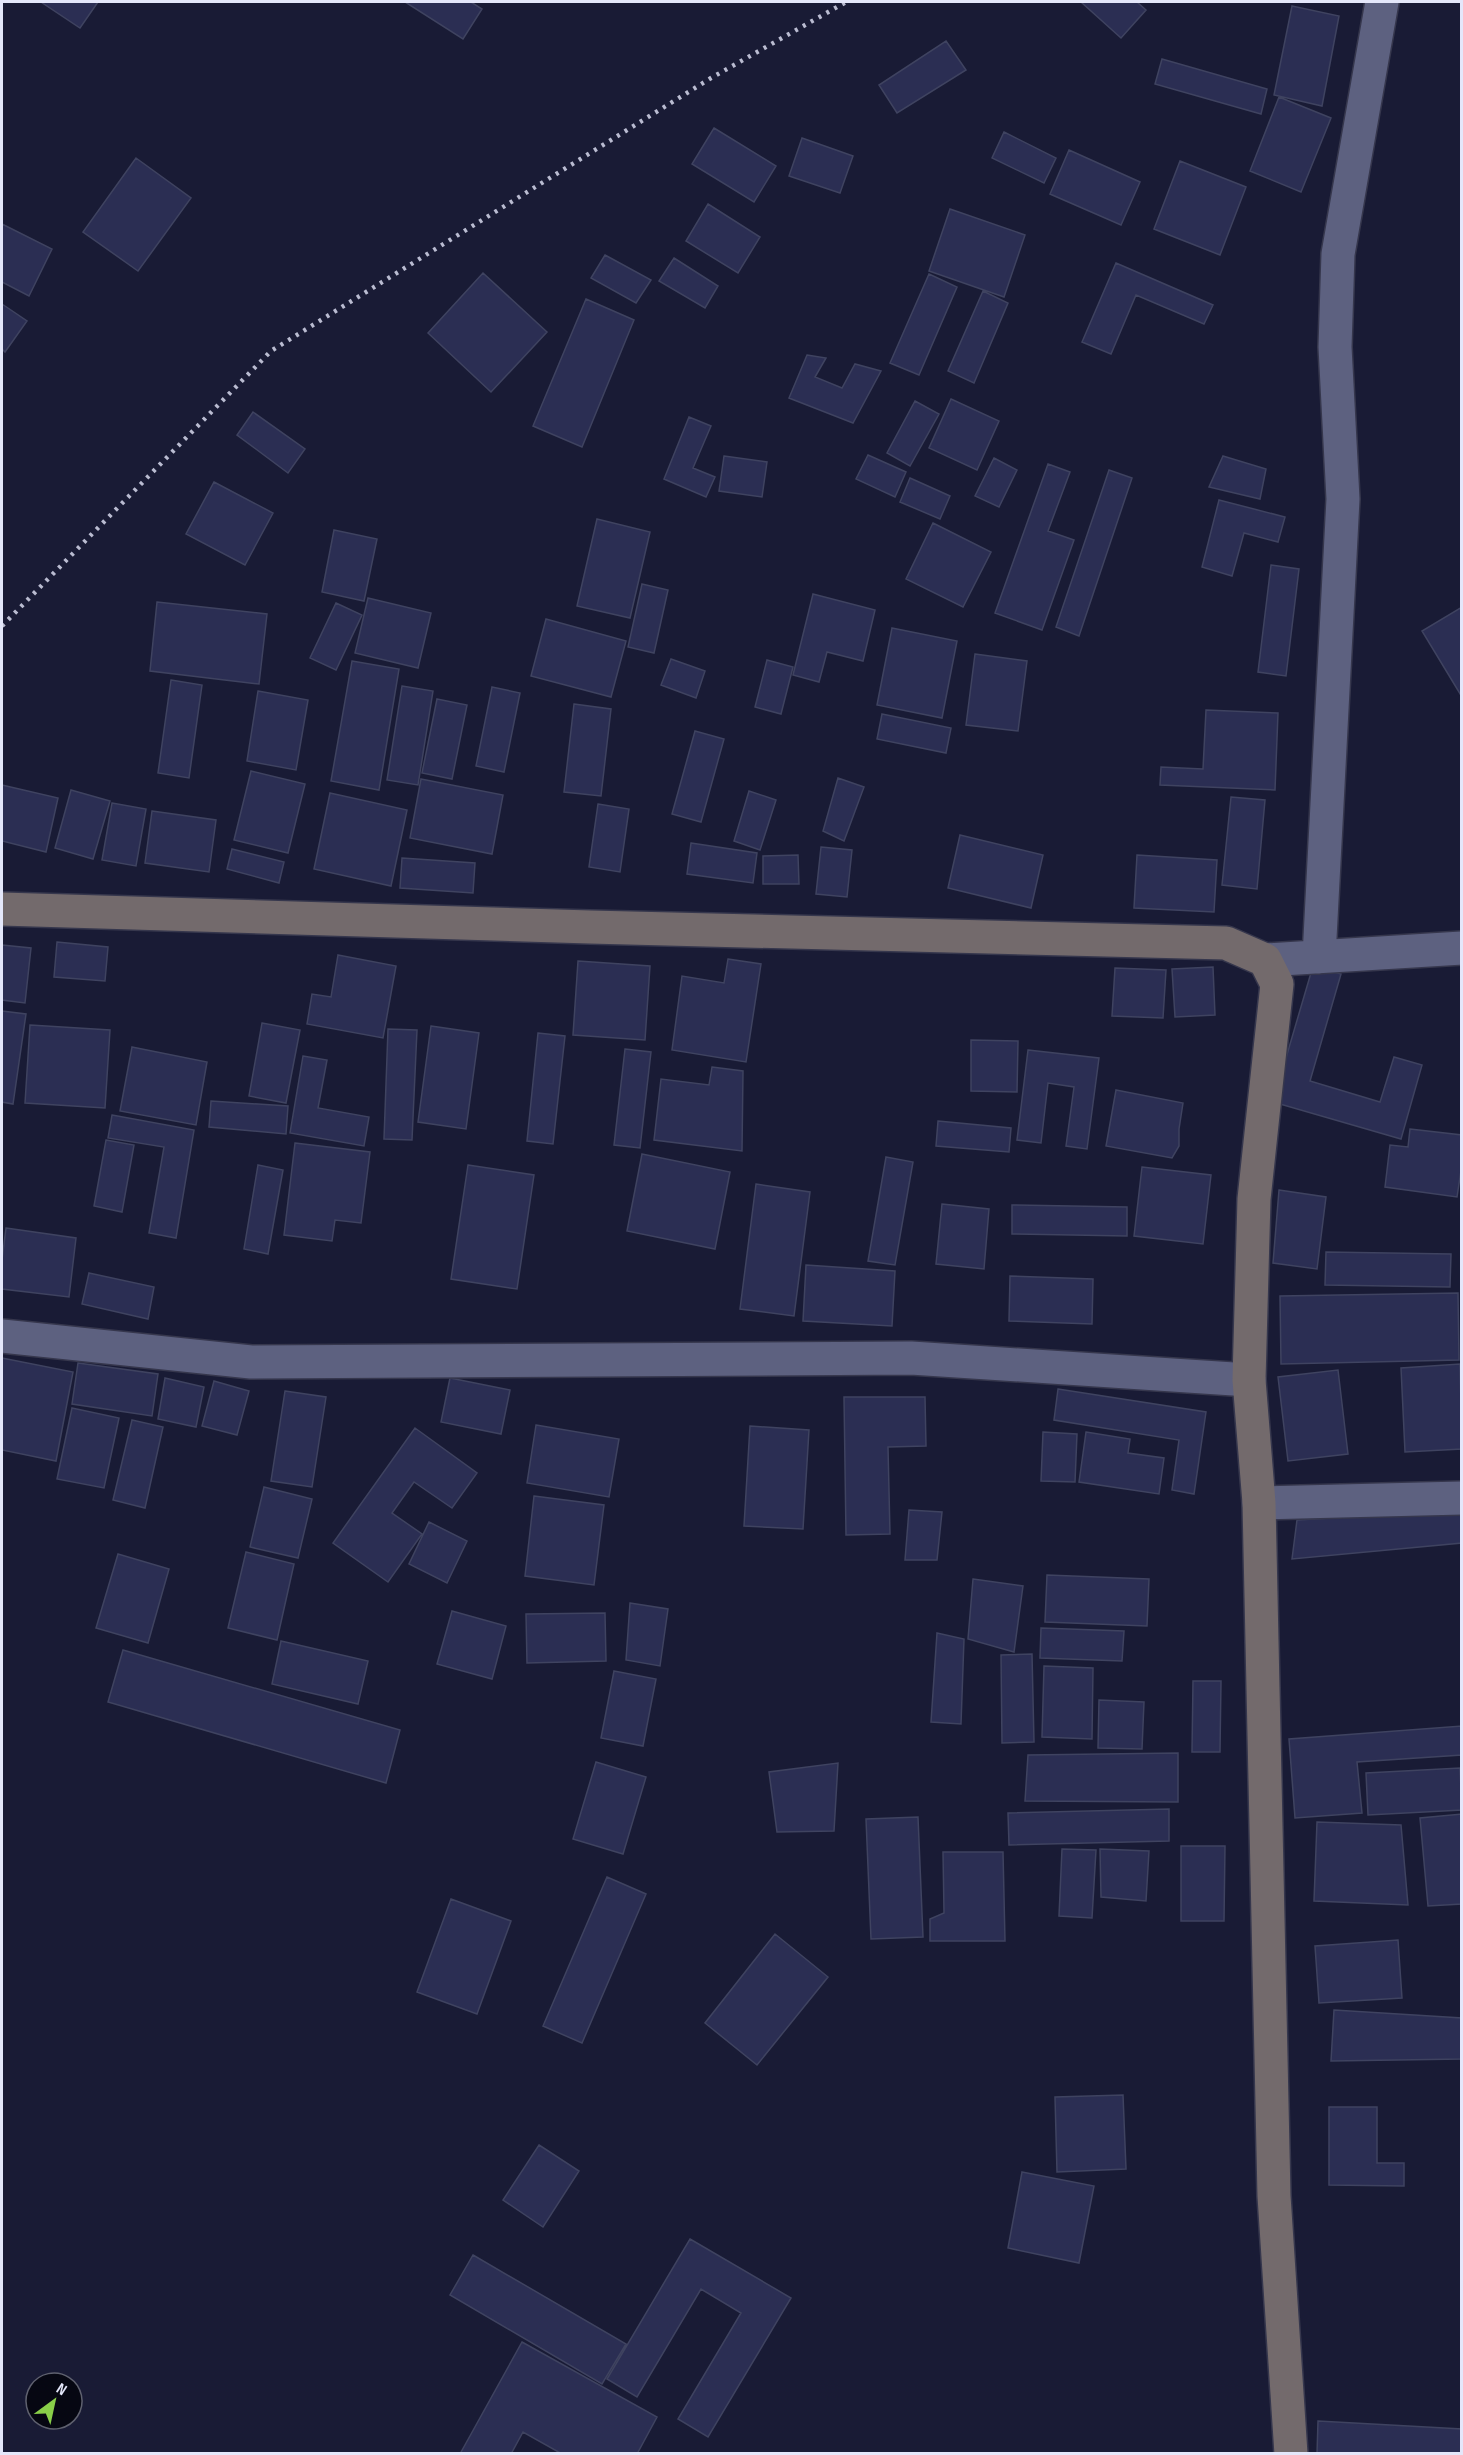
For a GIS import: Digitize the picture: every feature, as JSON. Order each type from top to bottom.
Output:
[{"type":"street","points":[[1319,957],[1343,499],[1335,347],[1338,254],[1382,2]]},
{"type":"street","points":[[2,909],[578,927],[1226,942],[1265,960],[1461,948]]},
{"type":"street","points":[[1265,960],[1277,984],[1254,1199],[1249,1380],[1259,1503],[1274,2196],[1291,2454]]},
{"type":"street","points":[[2,1336],[252,1362],[911,1358],[1249,1380]]},
{"type":"street","points":[[1259,1503],[1461,1498]]},
{"type":"building","points":[[41,2],[98,2],[80,28]]},
{"type":"building","points":[[405,2],[471,2],[482,9],[463,39]]},
{"type":"building","points":[[1081,2],[1137,2],[1146,10],[1121,38]]},
{"type":"building","points":[[1292,6],[1339,16],[1322,106],[1274,95]]},
{"type":"building","points":[[946,41],[966,70],[897,113],[879,85]]},
{"type":"building","points":[[1162,59],[1267,89],[1261,114],[1155,84]]},
{"type":"building","points":[[1279,97],[1331,118],[1301,192],[1250,171]]},
{"type":"building","points":[[714,128],[776,166],[754,202],[692,164]]},
{"type":"building","points":[[1004,132],[1056,158],[1044,183],[992,158]]},
{"type":"building","points":[[802,138],[853,156],[840,193],[789,176]]},
{"type":"building","points":[[1069,150],[1140,182],[1121,225],[1050,194]]},
{"type":"building","points":[[136,158],[191,198],[138,271],[83,232]]},
{"type":"building","points":[[1180,161],[1246,187],[1220,255],[1154,229]]},
{"type":"building","points":[[708,204],[760,237],[738,273],[686,241]]},
{"type":"building","points":[[950,209],[1025,235],[1004,297],[929,271]]},
{"type":"building","points":[[2,224],[52,249],[29,296],[2,282]]},
{"type":"building","points":[[605,255],[651,280],[636,303],[591,278]]},
{"type":"building","points":[[674,258],[718,286],[705,308],[659,281]]},
{"type":"building","points":[[1116,263],[1213,305],[1204,324],[1136,295],[1111,354],[1082,342]]},
{"type":"building","points":[[483,273],[547,332],[491,392],[428,333]]},
{"type":"building","points":[[929,274],[957,287],[919,375],[890,363]]},
{"type":"building","points":[[983,291],[1008,303],[974,383],[948,371]]},
{"type":"building","points":[[586,299],[634,320],[582,447],[533,426]]},
{"type":"building","points":[[2,304],[27,321],[5,352],[2,349]]},
{"type":"building","points":[[807,355],[826,358],[815,377],[842,388],[855,364],[881,371],[853,423],[789,398]]},
{"type":"building","points":[[951,399],[999,421],[977,470],[929,448]]},
{"type":"building","points":[[915,401],[939,414],[910,466],[887,453]]},
{"type":"building","points":[[253,412],[305,449],[288,473],[237,435]]},
{"type":"building","points":[[689,417],[711,426],[693,468],[715,477],[706,497],[664,479]]},
{"type":"building","points":[[868,455],[906,472],[895,497],[856,479]]},
{"type":"building","points":[[724,456],[767,462],[762,497],[719,491]]},
{"type":"building","points":[[1223,456],[1266,469],[1260,499],[1209,487]]},
{"type":"building","points":[[994,458],[1017,470],[999,507],[975,496]]},
{"type":"building","points":[[1048,464],[1070,472],[1048,531],[1074,540],[1042,630],[995,613]]},
{"type":"building","points":[[1109,470],[1132,478],[1079,636],[1056,627]]},
{"type":"building","points":[[910,478],[950,496],[940,519],[900,502]]},
{"type":"building","points":[[214,482],[273,513],[245,565],[186,534]]},
{"type":"building","points":[[1219,500],[1285,517],[1278,542],[1244,533],[1232,576],[1202,567]]},
{"type":"building","points":[[597,519],[650,532],[630,618],[577,606]]},
{"type":"building","points":[[933,523],[991,552],[963,607],[906,579]]},
{"type":"building","points":[[334,530],[377,539],[364,601],[322,592]]},
{"type":"building","points":[[1271,565],[1299,569],[1286,676],[1258,672]]},
{"type":"building","points":[[642,584],[668,590],[654,653],[628,647]]},
{"type":"building","points":[[813,594],[875,610],[863,661],[827,652],[819,682],[793,675]]},
{"type":"building","points":[[368,598],[431,613],[418,668],[355,653]]},
{"type":"building","points":[[157,602],[267,614],[259,684],[150,671]]},
{"type":"building","points":[[336,603],[362,615],[336,670],[310,658]]},
{"type":"building","points":[[1462,607],[1462,697],[1422,631]]},
{"type":"building","points":[[546,619],[626,641],[611,697],[531,676]]},
{"type":"building","points":[[892,628],[957,641],[942,718],[877,705]]},
{"type":"building","points":[[975,654],[1027,661],[1018,731],[966,725]]},
{"type":"building","points":[[671,659],[705,671],[696,698],[661,685]]},
{"type":"building","points":[[767,660],[793,667],[781,714],[755,707]]},
{"type":"building","points":[[352,661],[399,669],[379,790],[331,781]]},
{"type":"building","points":[[171,680],[202,685],[189,778],[158,773]]},
{"type":"building","points":[[402,686],[433,691],[418,785],[387,780]]},
{"type":"building","points":[[492,687],[520,693],[504,772],[476,766]]},
{"type":"building","points":[[258,691],[308,700],[296,770],[247,761]]},
{"type":"building","points":[[437,699],[467,705],[452,779],[422,773]]},
{"type":"building","points":[[574,704],[611,709],[601,796],[564,792]]},
{"type":"building","points":[[1206,710],[1278,713],[1275,790],[1160,785],[1161,767],[1203,769]]},
{"type":"building","points":[[882,714],[951,728],[946,753],[877,739]]},
{"type":"building","points":[[695,731],[724,739],[701,822],[672,814]]},
{"type":"building","points":[[251,771],[305,784],[288,853],[234,840]]},
{"type":"building","points":[[838,778],[864,787],[844,841],[823,831]]},
{"type":"building","points":[[421,779],[503,795],[492,854],[410,838]]},
{"type":"building","points":[[2,785],[58,798],[46,852],[2,841]]},
{"type":"building","points":[[71,790],[110,801],[93,859],[55,848]]},
{"type":"building","points":[[749,791],[776,800],[760,850],[734,841]]},
{"type":"building","points":[[330,793],[407,810],[391,886],[314,869]]},
{"type":"building","points":[[1231,797],[1265,800],[1257,889],[1222,885]]},
{"type":"building","points":[[112,803],[146,809],[136,866],[102,860]]},
{"type":"building","points":[[598,804],[629,809],[620,872],[589,867]]},
{"type":"building","points":[[152,811],[216,820],[209,872],[145,863]]},
{"type":"building","points":[[960,835],[1043,855],[1031,908],[948,888]]},
{"type":"building","points":[[691,843],[757,853],[753,883],[687,874]]},
{"type":"building","points":[[821,847],[852,850],[847,897],[816,894]]},
{"type":"building","points":[[232,849],[284,862],[279,883],[227,869]]},
{"type":"building","points":[[798,855],[799,884],[763,884],[763,856]]},
{"type":"building","points":[[1137,855],[1217,860],[1214,912],[1134,908]]},
{"type":"building","points":[[402,858],[475,863],[473,893],[400,888]]},
{"type":"building","points":[[57,942],[108,947],[105,981],[54,977]]},
{"type":"building","points":[[2,945],[31,948],[25,1003],[2,1000]]},
{"type":"building","points":[[338,955],[396,966],[383,1038],[307,1024],[312,994],[331,997]]},
{"type":"building","points":[[728,959],[761,964],[746,1062],[672,1050],[682,976],[724,983]]},
{"type":"building","points":[[578,961],[650,966],[645,1040],[573,1035]]},
{"type":"building","points":[[1313,966],[1341,974],[1310,1081],[1380,1102],[1394,1057],[1422,1065],[1401,1139],[1273,1102]]},
{"type":"building","points":[[1213,967],[1215,1015],[1175,1017],[1172,969]]},
{"type":"building","points":[[1115,968],[1166,970],[1163,1018],[1112,1016]]},
{"type":"building","points":[[2,1011],[26,1014],[13,1104],[2,1102]]},
{"type":"building","points":[[262,1023],[300,1030],[286,1103],[249,1096]]},
{"type":"building","points":[[30,1025],[110,1030],[105,1108],[25,1103]]},
{"type":"building","points":[[431,1026],[479,1033],[466,1129],[418,1122]]},
{"type":"building","points":[[388,1029],[417,1030],[412,1140],[384,1139]]},
{"type":"building","points":[[538,1033],[565,1036],[553,1144],[527,1141]]},
{"type":"building","points":[[971,1040],[1018,1041],[1017,1092],[971,1091]]},
{"type":"building","points":[[132,1047],[207,1062],[196,1125],[120,1111]]},
{"type":"building","points":[[625,1049],[651,1052],[640,1148],[614,1145]]},
{"type":"building","points":[[1028,1050],[1099,1058],[1087,1149],[1066,1146],[1074,1087],[1048,1083],[1041,1143],[1017,1140]]},
{"type":"building","points":[[303,1056],[327,1060],[318,1108],[369,1117],[364,1146],[290,1133]]},
{"type":"building","points":[[712,1067],[743,1071],[742,1151],[654,1140],[661,1079],[709,1085]]},
{"type":"building","points":[[1116,1090],[1183,1103],[1179,1146],[1172,1158],[1106,1146]]},
{"type":"building","points":[[211,1101],[288,1106],[286,1134],[209,1127]]},
{"type":"building","points":[[112,1115],[194,1130],[176,1238],[149,1233],[164,1147],[108,1138]]},
{"type":"building","points":[[938,1121],[1011,1128],[1009,1152],[936,1146]]},
{"type":"building","points":[[1410,1129],[1462,1135],[1462,1164],[1457,1197],[1385,1187],[1390,1145],[1408,1147]]},
{"type":"building","points":[[106,1140],[134,1145],[122,1212],[94,1206]]},
{"type":"building","points":[[295,1143],[370,1152],[361,1223],[335,1220],[332,1241],[284,1235]]},
{"type":"building","points":[[642,1154],[730,1172],[715,1249],[627,1231]]},
{"type":"building","points":[[886,1157],[913,1162],[895,1265],[868,1261]]},
{"type":"building","points":[[258,1165],[283,1170],[268,1254],[244,1249]]},
{"type":"building","points":[[468,1165],[534,1175],[517,1289],[451,1279]]},
{"type":"building","points":[[1142,1167],[1211,1175],[1203,1244],[1134,1236]]},
{"type":"building","points":[[756,1184],[810,1192],[794,1316],[740,1309]]},
{"type":"building","points":[[1279,1190],[1326,1197],[1317,1269],[1273,1263]]},
{"type":"building","points":[[942,1204],[989,1209],[984,1269],[936,1264]]},
{"type":"building","points":[[1012,1205],[1127,1207],[1127,1236],[1012,1234]]},
{"type":"building","points":[[6,1228],[76,1238],[69,1297],[2,1289],[2,1260]]},
{"type":"building","points":[[1326,1252],[1451,1254],[1450,1287],[1325,1285]]},
{"type":"building","points":[[806,1265],[895,1271],[892,1326],[803,1321]]},
{"type":"building","points":[[89,1273],[154,1287],[148,1319],[82,1304]]},
{"type":"building","points":[[1010,1276],[1093,1279],[1092,1324],[1009,1321]]},
{"type":"building","points":[[1458,1293],[1459,1360],[1281,1364],[1280,1296]]},
{"type":"building","points":[[2,1358],[73,1372],[56,1461],[2,1450]]},
{"type":"building","points":[[78,1363],[158,1374],[152,1416],[72,1404]]},
{"type":"building","points":[[1460,1364],[1462,1449],[1405,1452],[1401,1368]]},
{"type":"building","points":[[1338,1370],[1348,1454],[1288,1461],[1278,1377]]},
{"type":"building","points":[[165,1378],[204,1387],[196,1427],[158,1419]]},
{"type":"building","points":[[450,1378],[510,1390],[501,1434],[441,1422]]},
{"type":"building","points":[[214,1381],[249,1391],[237,1435],[202,1426]]},
{"type":"building","points":[[1058,1389],[1206,1412],[1194,1494],[1172,1490],[1179,1440],[1054,1420]]},
{"type":"building","points":[[285,1391],[326,1397],[312,1487],[271,1481]]},
{"type":"building","points":[[844,1397],[925,1397],[926,1446],[888,1447],[890,1534],[846,1535]]},
{"type":"building","points":[[72,1408],[119,1418],[104,1488],[57,1479]]},
{"type":"building","points":[[132,1420],[163,1427],[145,1508],[113,1500]]},
{"type":"building","points":[[536,1425],[619,1439],[609,1497],[527,1483]]},
{"type":"building","points":[[750,1426],[809,1430],[803,1529],[744,1526]]},
{"type":"building","points":[[415,1428],[477,1473],[452,1508],[414,1482],[392,1513],[422,1534],[388,1582],[333,1543]]},
{"type":"building","points":[[1043,1432],[1077,1434],[1075,1482],[1041,1481]]},
{"type":"building","points":[[1086,1432],[1130,1439],[1128,1453],[1164,1458],[1159,1494],[1079,1482]]},
{"type":"building","points":[[264,1487],[312,1499],[298,1558],[250,1547]]},
{"type":"building","points":[[534,1496],[604,1505],[594,1585],[525,1576]]},
{"type":"building","points":[[909,1510],[942,1512],[937,1560],[905,1560]]},
{"type":"building","points":[[1462,1510],[1462,1543],[1292,1559],[1297,1520]]},
{"type":"building","points":[[429,1522],[467,1541],[447,1583],[409,1564]]},
{"type":"building","points":[[246,1552],[294,1564],[277,1640],[228,1628]]},
{"type":"building","points":[[118,1554],[169,1569],[148,1643],[96,1628]]},
{"type":"building","points":[[1047,1575],[1149,1579],[1147,1626],[1045,1622]]},
{"type":"building","points":[[973,1579],[1023,1586],[1014,1652],[968,1639]]},
{"type":"building","points":[[630,1603],[668,1609],[660,1666],[626,1660]]},
{"type":"building","points":[[452,1611],[506,1626],[492,1679],[437,1664]]},
{"type":"building","points":[[605,1613],[606,1661],[527,1663],[526,1614]]},
{"type":"building","points":[[1041,1628],[1124,1631],[1122,1661],[1040,1658]]},
{"type":"building","points":[[937,1633],[964,1639],[961,1724],[931,1722]]},
{"type":"building","points":[[281,1641],[368,1661],[358,1704],[272,1684]]},
{"type":"building","points":[[123,1650],[400,1730],[386,1783],[108,1702]]},
{"type":"building","points":[[1032,1654],[1034,1742],[1002,1743],[1001,1655]]},
{"type":"building","points":[[1044,1666],[1093,1668],[1092,1739],[1042,1737]]},
{"type":"building","points":[[614,1671],[656,1679],[643,1746],[601,1738]]},
{"type":"building","points":[[1193,1681],[1221,1681],[1220,1752],[1192,1752]]},
{"type":"building","points":[[1099,1700],[1144,1702],[1142,1749],[1098,1748]]},
{"type":"building","points":[[1462,1726],[1462,1755],[1357,1762],[1362,1813],[1295,1818],[1289,1739]]},
{"type":"building","points":[[1178,1753],[1178,1802],[1025,1801],[1028,1755]]},
{"type":"building","points":[[596,1762],[646,1777],[623,1854],[573,1839]]},
{"type":"building","points":[[838,1763],[834,1831],[777,1832],[769,1772]]},
{"type":"building","points":[[1460,1768],[1462,1810],[1368,1815],[1366,1773]]},
{"type":"building","points":[[1169,1809],[1169,1841],[1009,1845],[1008,1813]]},
{"type":"building","points":[[1462,1814],[1462,1904],[1428,1906],[1420,1818]]},
{"type":"building","points":[[918,1817],[923,1937],[871,1939],[866,1819]]},
{"type":"building","points":[[1317,1822],[1401,1825],[1408,1905],[1314,1901]]},
{"type":"building","points":[[1181,1846],[1225,1846],[1224,1921],[1181,1921]]},
{"type":"building","points":[[1062,1849],[1096,1850],[1092,1918],[1059,1916]]},
{"type":"building","points":[[1100,1849],[1149,1851],[1146,1901],[1101,1897]]},
{"type":"building","points":[[943,1852],[1003,1852],[1005,1941],[930,1941],[930,1919],[944,1913]]},
{"type":"building","points":[[607,1877],[646,1894],[582,2043],[543,2026]]},
{"type":"building","points":[[451,1899],[511,1921],[477,2014],[417,1992]]},
{"type":"building","points":[[775,1934],[828,1977],[757,2065],[705,2023]]},
{"type":"building","points":[[1398,1940],[1402,1998],[1319,2003],[1315,1946]]},
{"type":"building","points":[[1334,2010],[1462,2018],[1462,2059],[1331,2061]]},
{"type":"building","points":[[1123,2095],[1126,2169],[1057,2172],[1055,2097]]},
{"type":"building","points":[[1329,2107],[1377,2107],[1377,2163],[1404,2163],[1404,2186],[1329,2185]]},
{"type":"building","points":[[539,2145],[579,2171],[543,2227],[503,2200]]},
{"type":"building","points":[[1022,2172],[1094,2186],[1079,2263],[1008,2248]]},
{"type":"building","points":[[690,2239],[791,2298],[708,2437],[678,2419],[741,2313],[701,2289],[637,2397],[607,2379]]},
{"type":"building","points":[[473,2255],[626,2344],[602,2384],[450,2295]]},
{"type":"building","points":[[522,2342],[657,2417],[637,2454],[562,2454],[523,2432],[511,2454],[460,2454]]},
{"type":"building","points":[[1318,2421],[1462,2429],[1462,2454],[1317,2454]]},
{"type":"railway","points":[[2,626],[271,351],[711,78],[846,2]]}]
